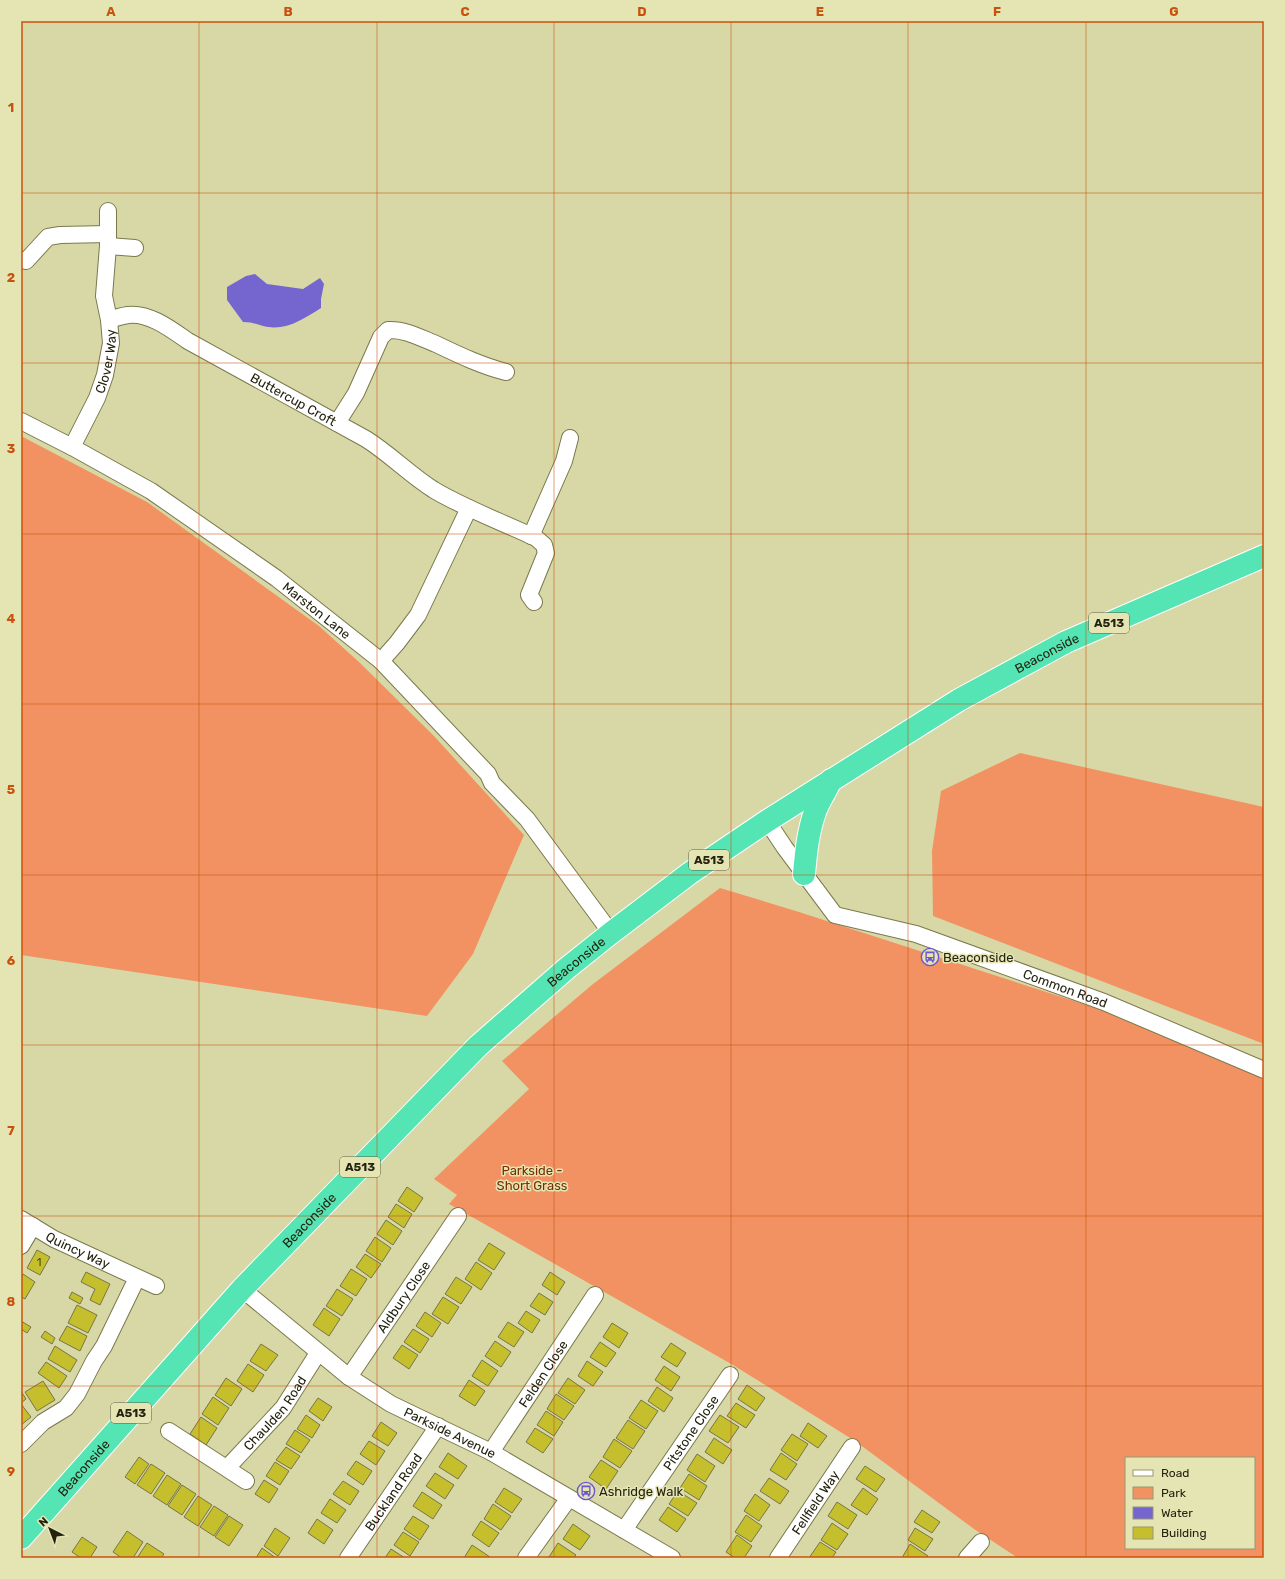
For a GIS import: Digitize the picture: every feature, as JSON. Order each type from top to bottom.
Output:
[{"type":"highway","name":"Beaconside","points":[[24,1528],[242,1289],[478,1046],[566,969],[611,933],[690,873],[767,820],[959,700],[1066,642],[1264,556]]},
{"type":"highway","points":[[804,874],[806,846],[810,830],[816,810],[831,780]]},
{"type":"street","name":"Clover Way","points":[[72,447],[97,398],[105,375],[111,343],[109,320],[104,296],[108,240],[108,211]]},
{"type":"street","points":[[21,260],[26,261],[48,237],[60,234],[108,240],[134,248]]},
{"type":"street","name":"Buttercup Croft","points":[[109,320],[129,315],[148,318],[165,325],[188,341],[337,423],[384,451],[420,481],[435,490],[469,508],[534,537]]},
{"type":"street","points":[[337,423],[356,393],[381,338],[388,330],[398,330],[489,368],[506,372]]},
{"type":"street","name":"Marston Lane","points":[[21,421],[72,447],[151,491],[287,587],[380,661],[488,774],[492,784],[527,819],[611,933]]},
{"type":"street","points":[[534,602],[529,595],[546,554],[544,545],[534,537],[564,461],[570,438]]},
{"type":"street","points":[[380,661],[397,643],[418,615],[469,508]]},
{"type":"street","name":"Common Road","points":[[767,820],[785,848],[835,915],[916,934],[1075,991],[1264,1070]]},
{"type":"street","name":"Aldbury Close","points":[[349,1377],[458,1216]]},
{"type":"street","points":[[21,1246],[27,1222]]},
{"type":"street","name":"Quincy Way","points":[[27,1222],[54,1239],[156,1286]]},
{"type":"street","points":[[21,1444],[43,1422],[66,1408],[77,1394],[94,1361],[104,1346],[137,1278]]},
{"type":"street","name":"Parkside Avenue","points":[[242,1289],[349,1377],[391,1404],[491,1452],[672,1558]]},
{"type":"street","name":"Felden Close","points":[[491,1452],[594,1295]]},
{"type":"street","name":"Chaulden Road","points":[[227,1468],[283,1408],[318,1353]]},
{"type":"street","name":"Pitstone Close","points":[[624,1530],[730,1375]]},
{"type":"street","name":"Buckland Road","points":[[348,1558],[438,1426]]},
{"type":"street","points":[[169,1431],[246,1481]]},
{"type":"street","name":"Fellfield Way","points":[[778,1558],[852,1447]]},
{"type":"street","points":[[526,1558],[569,1498]]},
{"type":"street","points":[[967,1558],[981,1542]]},
{"type":"green space","points":[[21,436],[147,502],[319,626],[359,662],[434,736],[524,835],[473,954],[427,1016],[21,955]]},
{"type":"green space","points":[[1020,753],[1264,807],[1264,1044],[933,916],[932,851],[941,791]]},
{"type":"green space","name":"Parkside - Short Grass","points":[[720,888],[1099,1009],[1264,1078],[1264,1558],[1018,1558],[974,1529],[855,1441],[733,1365],[449,1204],[457,1195],[434,1179],[529,1089],[502,1061],[593,984]]},
{"type":"water","points":[[255,274],[267,284],[303,289],[320,278],[324,284],[321,308],[309,316],[282,327],[268,327],[243,322],[227,300],[227,287],[246,276]]},
{"type":"building","points":[[407,1187],[423,1198],[414,1212],[398,1201]]},
{"type":"building","points":[[396,1204],[412,1214],[404,1228],[388,1217]]},
{"type":"building","points":[[386,1220],[402,1231],[393,1245],[377,1234]]},
{"type":"building","points":[[375,1237],[391,1248],[382,1262],[366,1251]]},
{"type":"building","points":[[489,1243],[505,1253],[494,1270],[478,1260]]},
{"type":"building","points":[[37,1250],[50,1257],[40,1275],[27,1268]]},
{"type":"building","points":[[365,1254],[381,1264],[371,1278],[356,1267]]},
{"type":"building","points":[[476,1262],[492,1273],[481,1290],[465,1279]]},
{"type":"building","points":[[351,1269],[367,1279],[356,1296],[340,1286]]},
{"type":"building","points":[[86,1272],[110,1284],[100,1305],[90,1300],[95,1289],[81,1282]]},
{"type":"building","points":[[550,1272],[565,1282],[557,1295],[542,1285]]},
{"type":"building","points":[[23,1274],[35,1282],[25,1299],[21,1297],[21,1278]]},
{"type":"building","points":[[456,1277],[472,1287],[461,1304],[445,1294]]},
{"type":"building","points":[[337,1289],[353,1299],[342,1316],[326,1306]]},
{"type":"building","points":[[72,1292],[83,1298],[80,1304],[69,1298]]},
{"type":"building","points":[[539,1293],[553,1302],[545,1315],[530,1306]]},
{"type":"building","points":[[443,1297],[459,1307],[448,1324],[432,1314]]},
{"type":"building","points":[[77,1305],[97,1315],[88,1333],[68,1323]]},
{"type":"building","points":[[324,1308],[340,1319],[329,1336],[313,1325]]},
{"type":"building","points":[[526,1311],[540,1320],[532,1333],[518,1323]]},
{"type":"building","points":[[425,1312],[441,1323],[432,1337],[416,1326]]},
{"type":"building","points":[[21,1321],[31,1327],[27,1333],[21,1329]]},
{"type":"building","points":[[508,1322],[524,1332],[514,1347],[498,1337]]},
{"type":"building","points":[[612,1323],[628,1333],[619,1348],[603,1337]]},
{"type":"building","points":[[67,1326],[87,1336],[80,1351],[59,1340]]},
{"type":"building","points":[[413,1329],[429,1339],[420,1353],[404,1342]]},
{"type":"building","points":[[45,1331],[55,1338],[52,1344],[41,1337]]},
{"type":"building","points":[[495,1341],[511,1352],[501,1367],[485,1356]]},
{"type":"building","points":[[600,1342],[616,1353],[606,1367],[590,1357]]},
{"type":"building","points":[[671,1343],[686,1353],[677,1367],[661,1357]]},
{"type":"building","points":[[261,1344],[278,1355],[266,1371],[250,1361]]},
{"type":"building","points":[[402,1345],[418,1355],[409,1369],[393,1358]]},
{"type":"building","points":[[55,1346],[77,1360],[70,1372],[48,1359]]},
{"type":"building","points":[[482,1360],[498,1371],[488,1386],[472,1376]]},
{"type":"building","points":[[587,1361],[603,1372],[593,1386],[578,1376]]},
{"type":"building","points":[[46,1362],[67,1376],[59,1388],[38,1373]]},
{"type":"building","points":[[248,1364],[264,1375],[253,1392],[237,1381]]},
{"type":"building","points":[[664,1366],[680,1377],[671,1391],[655,1380]]},
{"type":"building","points":[[226,1378],[242,1389],[231,1406],[215,1395]]},
{"type":"building","points":[[568,1378],[585,1390],[575,1404],[558,1393]]},
{"type":"building","points":[[469,1380],[485,1391],[475,1406],[459,1396]]},
{"type":"building","points":[[43,1381],[55,1400],[37,1411],[25,1392]]},
{"type":"building","points":[[747,1385],[765,1398],[756,1411],[738,1399]]},
{"type":"building","points":[[657,1387],[673,1398],[664,1412],[648,1401]]},
{"type":"building","points":[[21,1391],[26,1399],[21,1403]]},
{"type":"building","points":[[556,1394],[574,1406],[564,1420],[547,1409]]},
{"type":"building","points":[[213,1397],[229,1408],[218,1425],[202,1414]]},
{"type":"building","points":[[318,1398],[332,1407],[323,1421],[309,1411]]},
{"type":"building","points":[[641,1400],[658,1411],[646,1429],[629,1418]]},
{"type":"building","points":[[736,1403],[755,1415],[746,1428],[727,1416]]},
{"type":"building","points":[[21,1404],[31,1417],[21,1425]]},
{"type":"building","points":[[546,1411],[563,1422],[554,1436],[537,1425]]},
{"type":"building","points":[[306,1415],[320,1425],[312,1438],[297,1429]]},
{"type":"building","points":[[720,1415],[739,1427],[728,1443],[709,1431]]},
{"type":"building","points":[[201,1417],[217,1428],[206,1445],[190,1434]]},
{"type":"building","points":[[628,1420],[645,1431],[633,1449],[616,1438]]},
{"type":"building","points":[[381,1422],[397,1433],[388,1446],[372,1436]]},
{"type":"building","points":[[808,1423],[827,1436],[818,1448],[800,1436]]},
{"type":"building","points":[[535,1428],[553,1439],[543,1453],[526,1442]]},
{"type":"building","points":[[295,1430],[310,1440],[301,1453],[286,1444]]},
{"type":"building","points":[[792,1434],[808,1444],[797,1461],[781,1450]]},
{"type":"building","points":[[714,1438],[732,1450],[723,1464],[705,1452]]},
{"type":"building","points":[[614,1439],[632,1451],[620,1468],[603,1457]]},
{"type":"building","points":[[369,1441],[385,1451],[376,1465],[360,1454]]},
{"type":"building","points":[[286,1447],[300,1456],[291,1469],[276,1460]]},
{"type":"building","points":[[448,1453],[467,1466],[458,1479],[439,1467]]},
{"type":"building","points":[[781,1453],[797,1464],[786,1480],[770,1470]]},
{"type":"building","points":[[697,1454],[715,1466],[705,1482],[687,1470]]},
{"type":"building","points":[[139,1457],[149,1464],[135,1484],[125,1477]]},
{"type":"building","points":[[601,1460],[618,1471],[606,1489],[589,1477]]},
{"type":"building","points":[[356,1461],[372,1471],[363,1485],[347,1474]]},
{"type":"building","points":[[275,1462],[289,1471],[280,1485],[266,1476]]},
{"type":"building","points":[[151,1464],[165,1473],[151,1494],[137,1485]]},
{"type":"building","points":[[865,1466],[885,1479],[876,1492],[856,1479]]},
{"type":"building","points":[[435,1473],[454,1485],[445,1499],[426,1486]]},
{"type":"building","points":[[689,1474],[707,1486],[699,1500],[680,1488]]},
{"type":"building","points":[[167,1475],[181,1484],[167,1505],[153,1496]]},
{"type":"building","points":[[769,1478],[789,1491],[780,1504],[760,1491]]},
{"type":"building","points":[[264,1480],[278,1489],[269,1503],[255,1494]]},
{"type":"building","points":[[343,1481],[359,1491],[350,1505],[333,1494]]},
{"type":"building","points":[[182,1485],[196,1494],[182,1515],[168,1506]]},
{"type":"building","points":[[504,1488],[522,1499],[512,1513],[495,1502]]},
{"type":"building","points":[[863,1488],[878,1499],[867,1515],[851,1505]]},
{"type":"building","points":[[678,1491],[697,1503],[688,1516],[669,1504]]},
{"type":"building","points":[[422,1492],[442,1505],[433,1519],[413,1506]]},
{"type":"building","points":[[755,1494],[770,1505],[759,1521],[744,1511]]},
{"type":"building","points":[[198,1496],[212,1505],[198,1526],[184,1517]]},
{"type":"building","points":[[330,1499],[346,1510],[337,1523],[321,1513]]},
{"type":"building","points":[[837,1502],[857,1515],[848,1529],[828,1516]]},
{"type":"building","points":[[493,1504],[511,1516],[501,1530],[484,1519]]},
{"type":"building","points":[[214,1506],[228,1515],[214,1536],[200,1527]]},
{"type":"building","points":[[668,1507],[686,1519],[677,1532],[659,1520]]},
{"type":"building","points":[[922,1510],[940,1522],[932,1533],[914,1522]]},
{"type":"building","points":[[746,1515],[762,1526],[751,1542],[735,1532]]},
{"type":"building","points":[[229,1516],[243,1525],[229,1546],[215,1537]]},
{"type":"building","points":[[413,1516],[429,1526],[420,1540],[404,1529]]},
{"type":"building","points":[[317,1519],[333,1530],[324,1544],[308,1533]]},
{"type":"building","points":[[481,1521],[499,1533],[489,1547],[472,1535]]},
{"type":"building","points":[[832,1523],[848,1534],[837,1550],[821,1540]]},
{"type":"building","points":[[573,1524],[590,1536],[580,1550],[563,1539]]},
{"type":"building","points":[[275,1528],[290,1538],[278,1556],[264,1546]]},
{"type":"building","points":[[915,1528],[933,1539],[925,1551],[908,1540]]},
{"type":"building","points":[[127,1531],[143,1542],[133,1558],[122,1558],[113,1552]]},
{"type":"building","points":[[403,1532],[419,1542],[410,1556],[394,1545]]},
{"type":"building","points":[[737,1535],[752,1546],[744,1558],[735,1558],[726,1552]]},
{"type":"building","points":[[82,1537],[97,1547],[90,1558],[81,1558],[72,1552]]},
{"type":"building","points":[[820,1542],[836,1552],[832,1558],[809,1558]]},
{"type":"building","points":[[147,1543],[164,1554],[161,1558],[137,1558]]},
{"type":"building","points":[[558,1543],[576,1555],[573,1558],[549,1557]]},
{"type":"building","points":[[910,1544],[928,1556],[926,1558],[905,1558],[903,1556]]},
{"type":"building","points":[[472,1545],[490,1557],[464,1558]]},
{"type":"building","points":[[262,1548],[276,1558],[256,1558]]},
{"type":"building","points":[[391,1549],[405,1558],[385,1558]]},
{"type":"place","name":"Beaconside","points":[[930,957]]},
{"type":"place","name":"Ashridge Walk","points":[[586,1491]]}]
